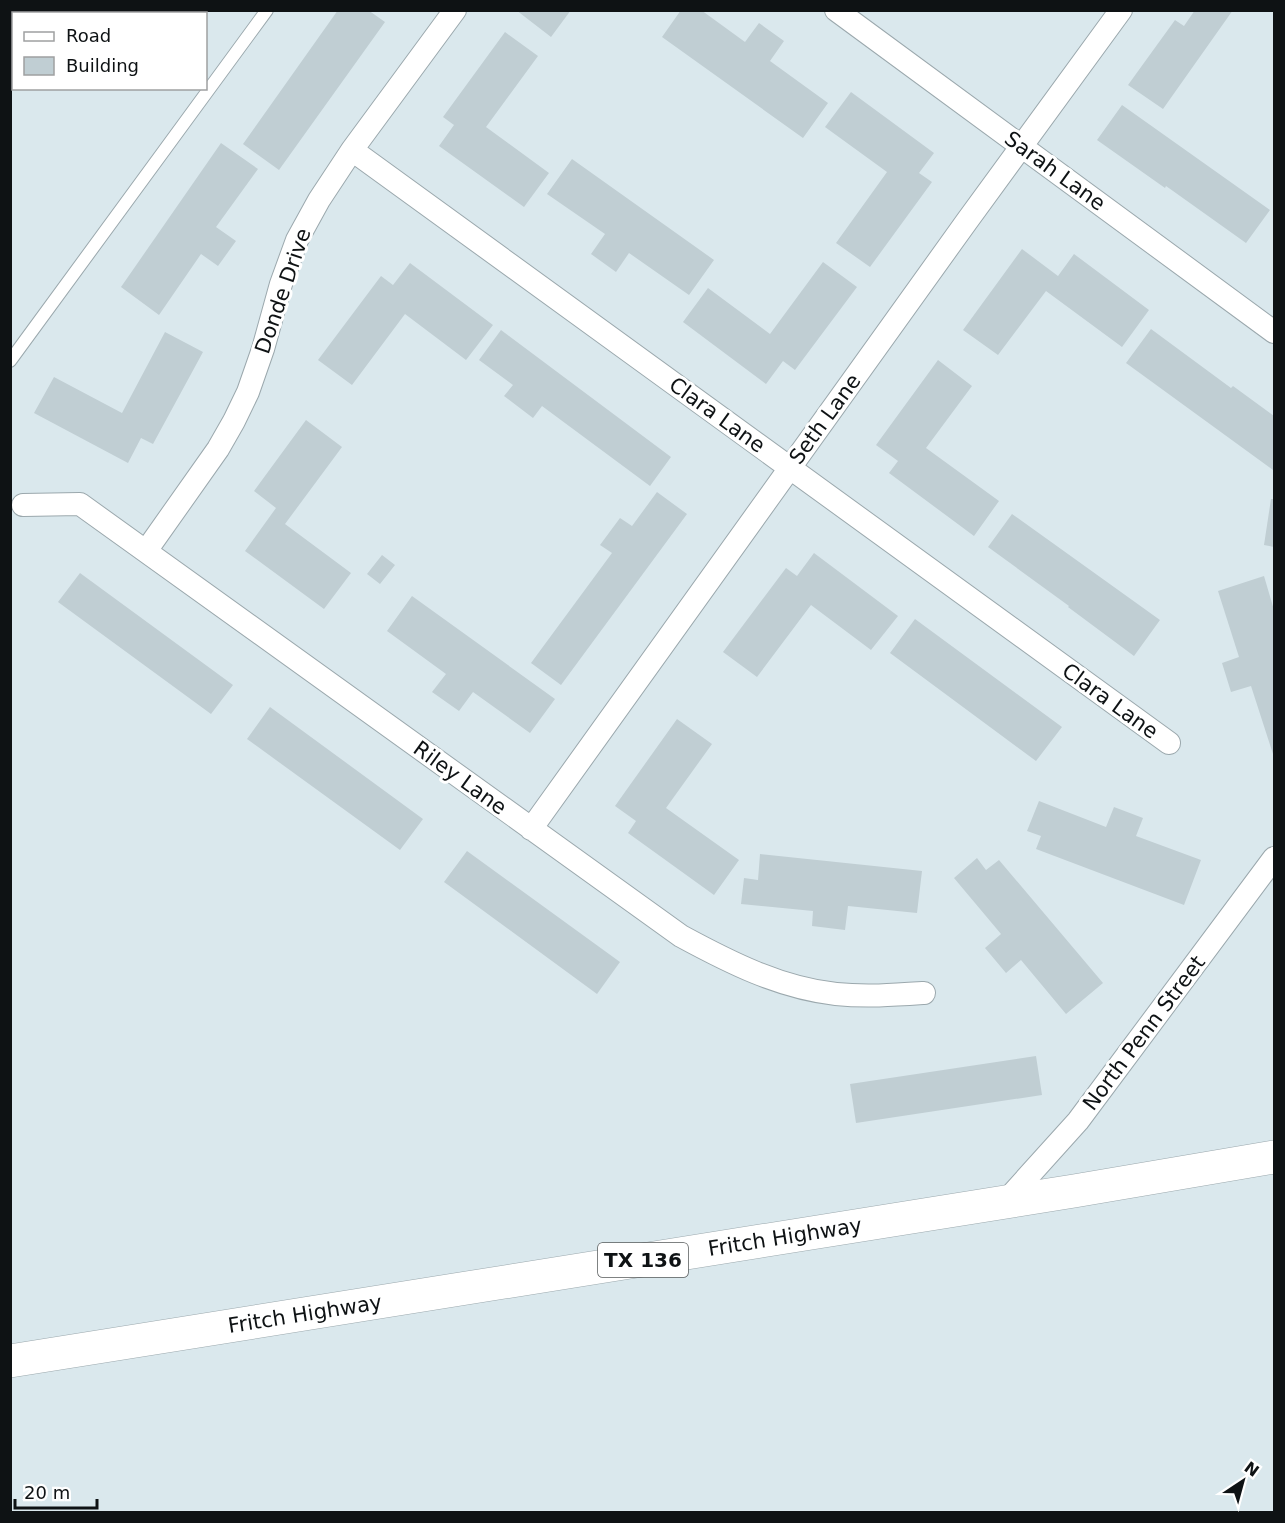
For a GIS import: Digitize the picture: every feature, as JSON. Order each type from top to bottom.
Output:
[{"type":"main road","name":"Fritch Highway","points":[[10,1361],[1005,1202],[1275,1156]]},
{"type":"street","name":"Donde Drive","points":[[146,551],[218,449],[234,421],[248,392],[297,240],[319,200],[352,150],[455,10]]},
{"type":"street","name":"Sarah Lane","points":[[837,10],[1275,332]]},
{"type":"street","name":"Seth Lane","points":[[531,829],[1121,10]]},
{"type":"street","name":"Clara Lane","points":[[352,150],[1169,743]]},
{"type":"street","name":"Riley Lane","points":[[23,506],[80,504],[681,936],[713,954],[750,971],[795,986],[834,994],[878,996],[924,993]]},
{"type":"street","name":"North Penn Street","points":[[1005,1202],[1078,1121],[1274,859]]},
{"type":"lane","points":[[10,361],[267,10]]},
{"type":"building","points":[[338,10],[368,10],[385,22],[279,170],[243,144]]},
{"type":"building","points":[[516,10],[571,10],[551,37]]},
{"type":"building","points":[[681,10],[701,10],[745,42],[759,23],[784,41],[770,61],[828,103],[803,138],[662,37]]},
{"type":"building","points":[[1195,10],[1233,10],[1163,109],[1128,85],[1175,20],[1184,26]]},
{"type":"building","points":[[505,32],[538,56],[486,127],[549,173],[524,207],[439,146],[454,125],[443,117]]},
{"type":"building","points":[[851,92],[934,153],[919,173],[932,182],[870,267],[836,243],[887,172],[825,127]]},
{"type":"building","points":[[1122,105],[1270,210],[1246,243],[1097,140]]},
{"type":"building","points":[[221,143],[258,169],[216,227],[236,241],[218,266],[201,254],[159,315],[121,287]]},
{"type":"building","points":[[572,159],[714,260],[689,295],[629,253],[616,272],[591,254],[605,234],[547,194]]},
{"type":"building","points":[[1022,249],[1058,276],[1074,254],[1149,310],[1122,347],[1046,291],[998,355],[963,330]]},
{"type":"building","points":[[823,262],[857,287],[795,370],[783,361],[766,384],[683,322],[708,288],[770,334]]},
{"type":"building","points":[[410,263],[493,325],[466,360],[405,314],[352,385],[318,360],[381,276],[393,285]]},
{"type":"building","points":[[1151,329],[1231,388],[1233,386],[1274,416],[1273,470],[1126,363]]},
{"type":"building","points":[[501,330],[671,457],[650,486],[542,406],[533,418],[504,396],[513,385],[479,360]]},
{"type":"building","points":[[165,332],[203,352],[153,444],[141,438],[128,463],[34,413],[54,377],[122,413]]},
{"type":"building","points":[[938,360],[972,386],[926,448],[999,501],[974,536],[889,473],[898,461],[876,445]]},
{"type":"building","points":[[306,420],[342,447],[285,524],[351,573],[324,609],[245,551],[276,508],[254,491]]},
{"type":"building","points":[[657,492],[687,514],[561,685],[531,663],[612,553],[600,545],[620,518],[632,526]]},
{"type":"building","points":[[1271,499],[1274,499],[1274,547],[1264,545]]},
{"type":"building","points":[[1012,514],[1160,620],[1134,656],[988,547]]},
{"type":"building","points":[[814,553],[898,616],[871,650],[811,605],[757,677],[723,652],[786,568],[797,576]]},
{"type":"building","points":[[382,555],[395,565],[380,584],[367,574]]},
{"type":"building","points":[[80,573],[233,685],[211,714],[58,602]]},
{"type":"building","points":[[1264,576],[1274,610],[1274,754],[1251,686],[1231,692],[1222,663],[1239,657],[1218,591]]},
{"type":"building","points":[[412,596],[555,699],[530,733],[473,692],[459,711],[432,692],[446,674],[387,631]]},
{"type":"building","points":[[915,619],[1062,727],[1036,761],[890,653]]},
{"type":"building","points":[[270,707],[423,819],[400,850],[247,739]]},
{"type":"building","points":[[677,719],[712,744],[666,808],[739,860],[714,895],[628,833],[636,821],[615,806]]},
{"type":"building","points":[[1039,801],[1106,827],[1114,807],[1143,818],[1136,836],[1201,860],[1184,905],[1036,849],[1041,836],[1027,831]]},
{"type":"building","points":[[467,851],[620,962],[597,994],[444,882]]},
{"type":"building","points":[[760,854],[922,871],[917,913],[848,906],[845,930],[812,926],[813,911],[741,904],[744,878],[758,880]]},
{"type":"building","points":[[977,858],[986,870],[999,860],[1103,983],[1066,1014],[1021,960],[1006,973],[985,948],[1001,934],[954,878]]},
{"type":"building","points":[[1036,1056],[1042,1095],[856,1123],[850,1084]]}]
